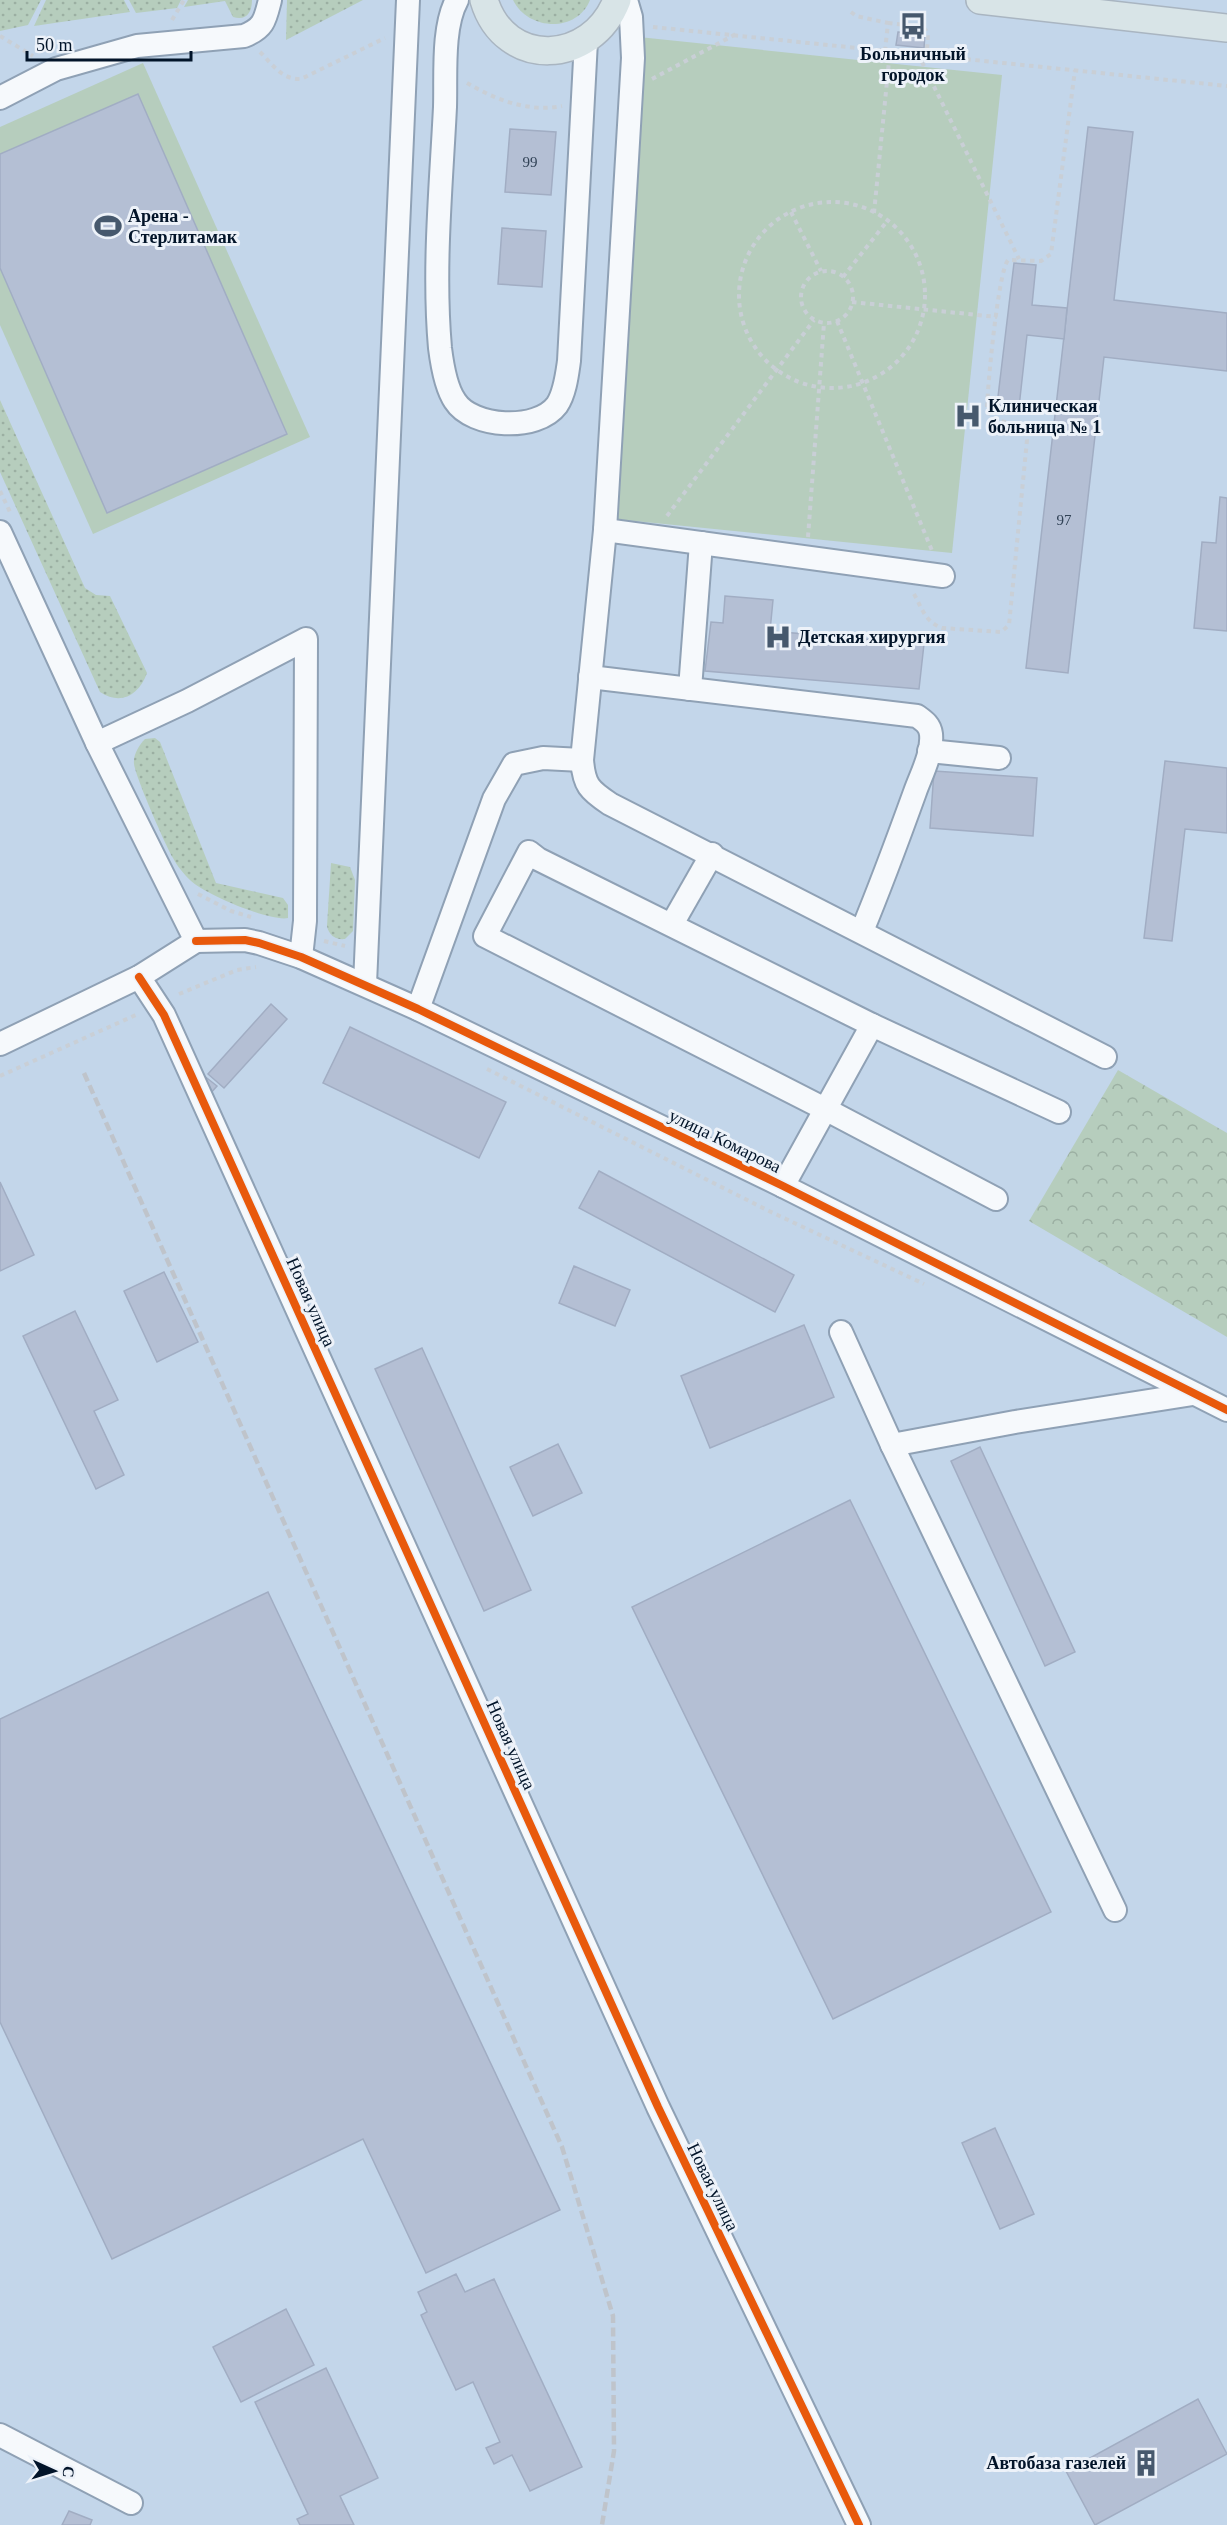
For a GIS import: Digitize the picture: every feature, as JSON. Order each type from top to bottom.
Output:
[{"type":"main road","points":[[484,0],[493,21],[508,37],[526,47],[546,51],[567,49],[586,41],[606,23],[617,0]]},
{"type":"main road","points":[[980,0],[1227,28]]},
{"type":"street","points":[[0,98],[55,70],[137,46],[244,36],[257,30],[265,19],[270,0]]},
{"type":"street","points":[[365,984],[408,0]]},
{"type":"street","points":[[457,0],[449,14],[446,73],[438,305],[440,351],[455,401],[466,412],[484,420],[525,423],[541,417],[556,405],[564,388],[569,361],[586,41]]},
{"type":"street","points":[[626,0],[632,26],[633,58],[605,530],[582,760],[584,779],[592,792],[610,804],[712,854],[1105,1058]]},
{"type":"street","points":[[0,1044],[140,976],[196,941],[97,743],[7,527]]},
{"type":"street","points":[[605,530],[943,576]]},
{"type":"street","points":[[690,689],[701,543]]},
{"type":"street","points":[[97,743],[187,701],[306,639],[304,934],[301,957]]},
{"type":"street","points":[[590,677],[917,716],[927,724],[931,734],[929,751],[888,867],[862,932]]},
{"type":"street","points":[[929,751],[999,758]]},
{"type":"street","points":[[418,1009],[495,799],[514,764],[543,759],[582,760]]},
{"type":"street","points":[[996,1199],[485,936],[529,852],[538,859],[872,1025],[1059,1112]]},
{"type":"street","points":[[672,924],[712,854]]},
{"type":"street","name":"улица Комарова","points":[[196,941],[245,940],[259,943],[301,957],[365,984],[783,1186],[1227,1410]]},
{"type":"street","name":"Новая улица","points":[[140,976],[164,1015],[658,2107],[859,2525]]},
{"type":"street","points":[[783,1186],[872,1025]]},
{"type":"street","points":[[841,1332],[892,1445],[1115,1910]]},
{"type":"street","points":[[892,1445],[1015,1422],[1193,1394]]},
{"type":"street","points":[[0,2435],[131,2503]]},
{"type":"path","points":[[851,12],[856,16],[926,29],[928,33],[926,55]]},
{"type":"path","points":[[874,213],[888,23]]},
{"type":"path","points":[[632,26],[1227,86]]},
{"type":"path","points":[[0,36],[55,70]]},
{"type":"path","points":[[244,36],[282,74],[291,79],[301,79]]},
{"type":"path","points":[[918,54],[1020,259]]},
{"type":"path","points":[[911,589],[926,618],[933,625],[942,628],[1002,632],[1009,625],[1027,440],[1023,426],[996,420],[987,411],[997,317],[1005,264],[1013,258],[1041,261],[1051,254],[1075,70]]},
{"type":"path","points":[[829,201],[860,206],[888,220],[909,242],[922,270],[926,300],[924,310],[919,330],[903,356],[880,376],[852,387],[819,388],[792,380],[767,362],[748,337],[739,307],[741,276],[752,247],[772,224],[791,212],[829,201]]},
{"type":"path","points":[[791,212],[821,271]]},
{"type":"path","points":[[843,277],[888,220]]},
{"type":"path","points":[[821,271],[830,271],[843,277],[851,286],[852,303],[844,316],[837,321],[824,323],[814,320],[807,314],[800,297],[806,281],[821,271]]},
{"type":"path","points":[[852,303],[997,317]]},
{"type":"path","points":[[651,536],[814,320]]},
{"type":"path","points":[[837,321],[943,576]]},
{"type":"path","points":[[807,558],[824,323]]},
{"type":"path","points":[[0,491],[7,527]]},
{"type":"path","points":[[194,892],[231,911],[258,919]]},
{"type":"path","points":[[304,934],[336,945],[367,950]]},
{"type":"path","points":[[179,994],[249,966],[259,967]]},
{"type":"path","points":[[0,1076],[124,1018],[143,1012]]},
{"type":"path","points":[[482,1067],[769,1211],[926,1286]]},
{"type":"green space","points":[[0,0],[41,0],[28,25],[0,31]]},
{"type":"green space","points":[[46,0],[124,0],[130,12],[34,26]]},
{"type":"green space","points":[[129,0],[181,0],[177,8],[136,13]]},
{"type":"green space","points":[[188,0],[252,0],[251,9],[247,15],[238,18],[233,17],[225,1],[184,7]]},
{"type":"green space","points":[[287,0],[363,0],[286,40]]},
{"type":"green space","points":[[513,0],[590,0],[584,11],[575,18],[564,23],[552,24],[530,18]]},
{"type":"green space","points":[[629,36],[1002,75],[952,553],[595,517]]},
{"type":"green space","name":"Арена - Стерлитамак","points":[[143,63],[310,437],[93,534],[0,325],[0,127]]},
{"type":"green space","points":[[0,400],[85,588],[96,595],[110,596],[147,673],[144,681],[128,696],[115,698],[100,692],[0,472]]},
{"type":"green space","points":[[155,738],[160,742],[216,883],[283,898],[288,905],[288,918],[267,916],[222,899],[197,886],[179,867],[151,811],[134,764],[135,754],[143,741]]},
{"type":"green space","points":[[331,863],[350,867],[355,880],[353,931],[345,939],[333,937],[327,926]]},
{"type":"green space","points":[[1118,1070],[1227,1133],[1227,1337],[1029,1221]]},
{"type":"building","points":[[898,32],[925,34],[924,48],[896,45]]},
{"type":"building","name":"Арена - Стерлитамак","points":[[138,94],[287,434],[107,513],[0,268],[0,154]]},
{"type":"building","points":[[1088,127],[1133,132],[1114,300],[1227,313],[1227,371],[1104,357],[1068,673],[1026,668]]},
{"type":"building","points":[[510,129],[556,132],[551,195],[505,192]]},
{"type":"building","points":[[502,228],[546,231],[542,287],[498,284]]},
{"type":"building","points":[[1014,263],[1036,265],[1032,305],[1067,308],[1064,339],[1027,335],[1019,407],[997,405]]},
{"type":"building","points":[[1220,497],[1227,498],[1227,631],[1194,628],[1202,542],[1216,543]]},
{"type":"building","name":"Детская хирургия","points":[[725,596],[773,600],[770,631],[924,644],[919,689],[705,671],[711,622],[723,623]]},
{"type":"building","points":[[1165,761],[1227,768],[1227,833],[1185,829],[1172,941],[1144,938]]},
{"type":"building","points":[[934,771],[1037,778],[1033,836],[930,828]]},
{"type":"building","points":[[271,1004],[287,1019],[224,1088],[208,1074]]},
{"type":"building","points":[[350,1027],[506,1102],[479,1158],[323,1083]]},
{"type":"building","points":[[203,1075],[217,1086],[209,1095]]},
{"type":"building","points":[[599,1171],[794,1275],[775,1312],[579,1208]]},
{"type":"building","points":[[0,1182],[34,1255],[0,1271]]},
{"type":"building","points":[[574,1266],[630,1290],[615,1326],[559,1303]]},
{"type":"building","points":[[164,1272],[198,1342],[157,1362],[124,1291]]},
{"type":"building","points":[[75,1311],[118,1400],[94,1411],[124,1475],[96,1489],[23,1336]]},
{"type":"building","points":[[804,1325],[834,1397],[710,1448],[681,1376]]},
{"type":"building","points":[[422,1348],[531,1590],[484,1611],[375,1369]]},
{"type":"building","points":[[558,1444],[582,1493],[533,1516],[510,1467]]},
{"type":"building","points":[[980,1447],[1075,1652],[1045,1666],[951,1461]]},
{"type":"building","points":[[850,1500],[1051,1912],[833,2019],[632,1607]]},
{"type":"building","points":[[268,1592],[560,2210],[426,2273],[363,2139],[112,2259],[0,2022],[0,1719]]},
{"type":"building","points":[[995,2128],[1034,2214],[1000,2229],[962,2143]]},
{"type":"building","points":[[456,2274],[465,2292],[494,2279],[582,2467],[530,2491],[512,2455],[494,2464],[486,2448],[500,2442],[473,2382],[456,2390],[421,2315],[427,2312],[418,2292]]},
{"type":"building","points":[[286,2309],[314,2365],[241,2402],[213,2347]]},
{"type":"building","points":[[326,2368],[378,2478],[340,2496],[354,2525],[300,2525],[297,2519],[308,2514],[255,2402]]},
{"type":"building","name":"Автобаза газелей","points":[[1198,2399],[1227,2454],[1095,2525],[1066,2471]]},
{"type":"building","points":[[69,2511],[92,2520],[90,2525],[62,2525]]},
{"type":"railway","points":[[84,1073],[562,2147],[613,2316],[614,2451],[602,2525]]},
{"type":"cycle path","points":[[196,941],[245,940],[259,943],[301,957],[418,1009],[783,1186],[1227,1410]]},
{"type":"cycle path","points":[[139,977],[164,1015],[658,2107],[859,2525]]},
{"type":"place","name":"Больничный городок","points":[[913,26]]},
{"type":"place","name":"Арена - Стерлитамак","points":[[108,226]]},
{"type":"place","name":"Клиническая больница № 1","points":[[968,416]]},
{"type":"place","name":"Детская хирургия","points":[[778,637]]},
{"type":"place","name":"Автобаза газелей","points":[[1146,2463]]}]
